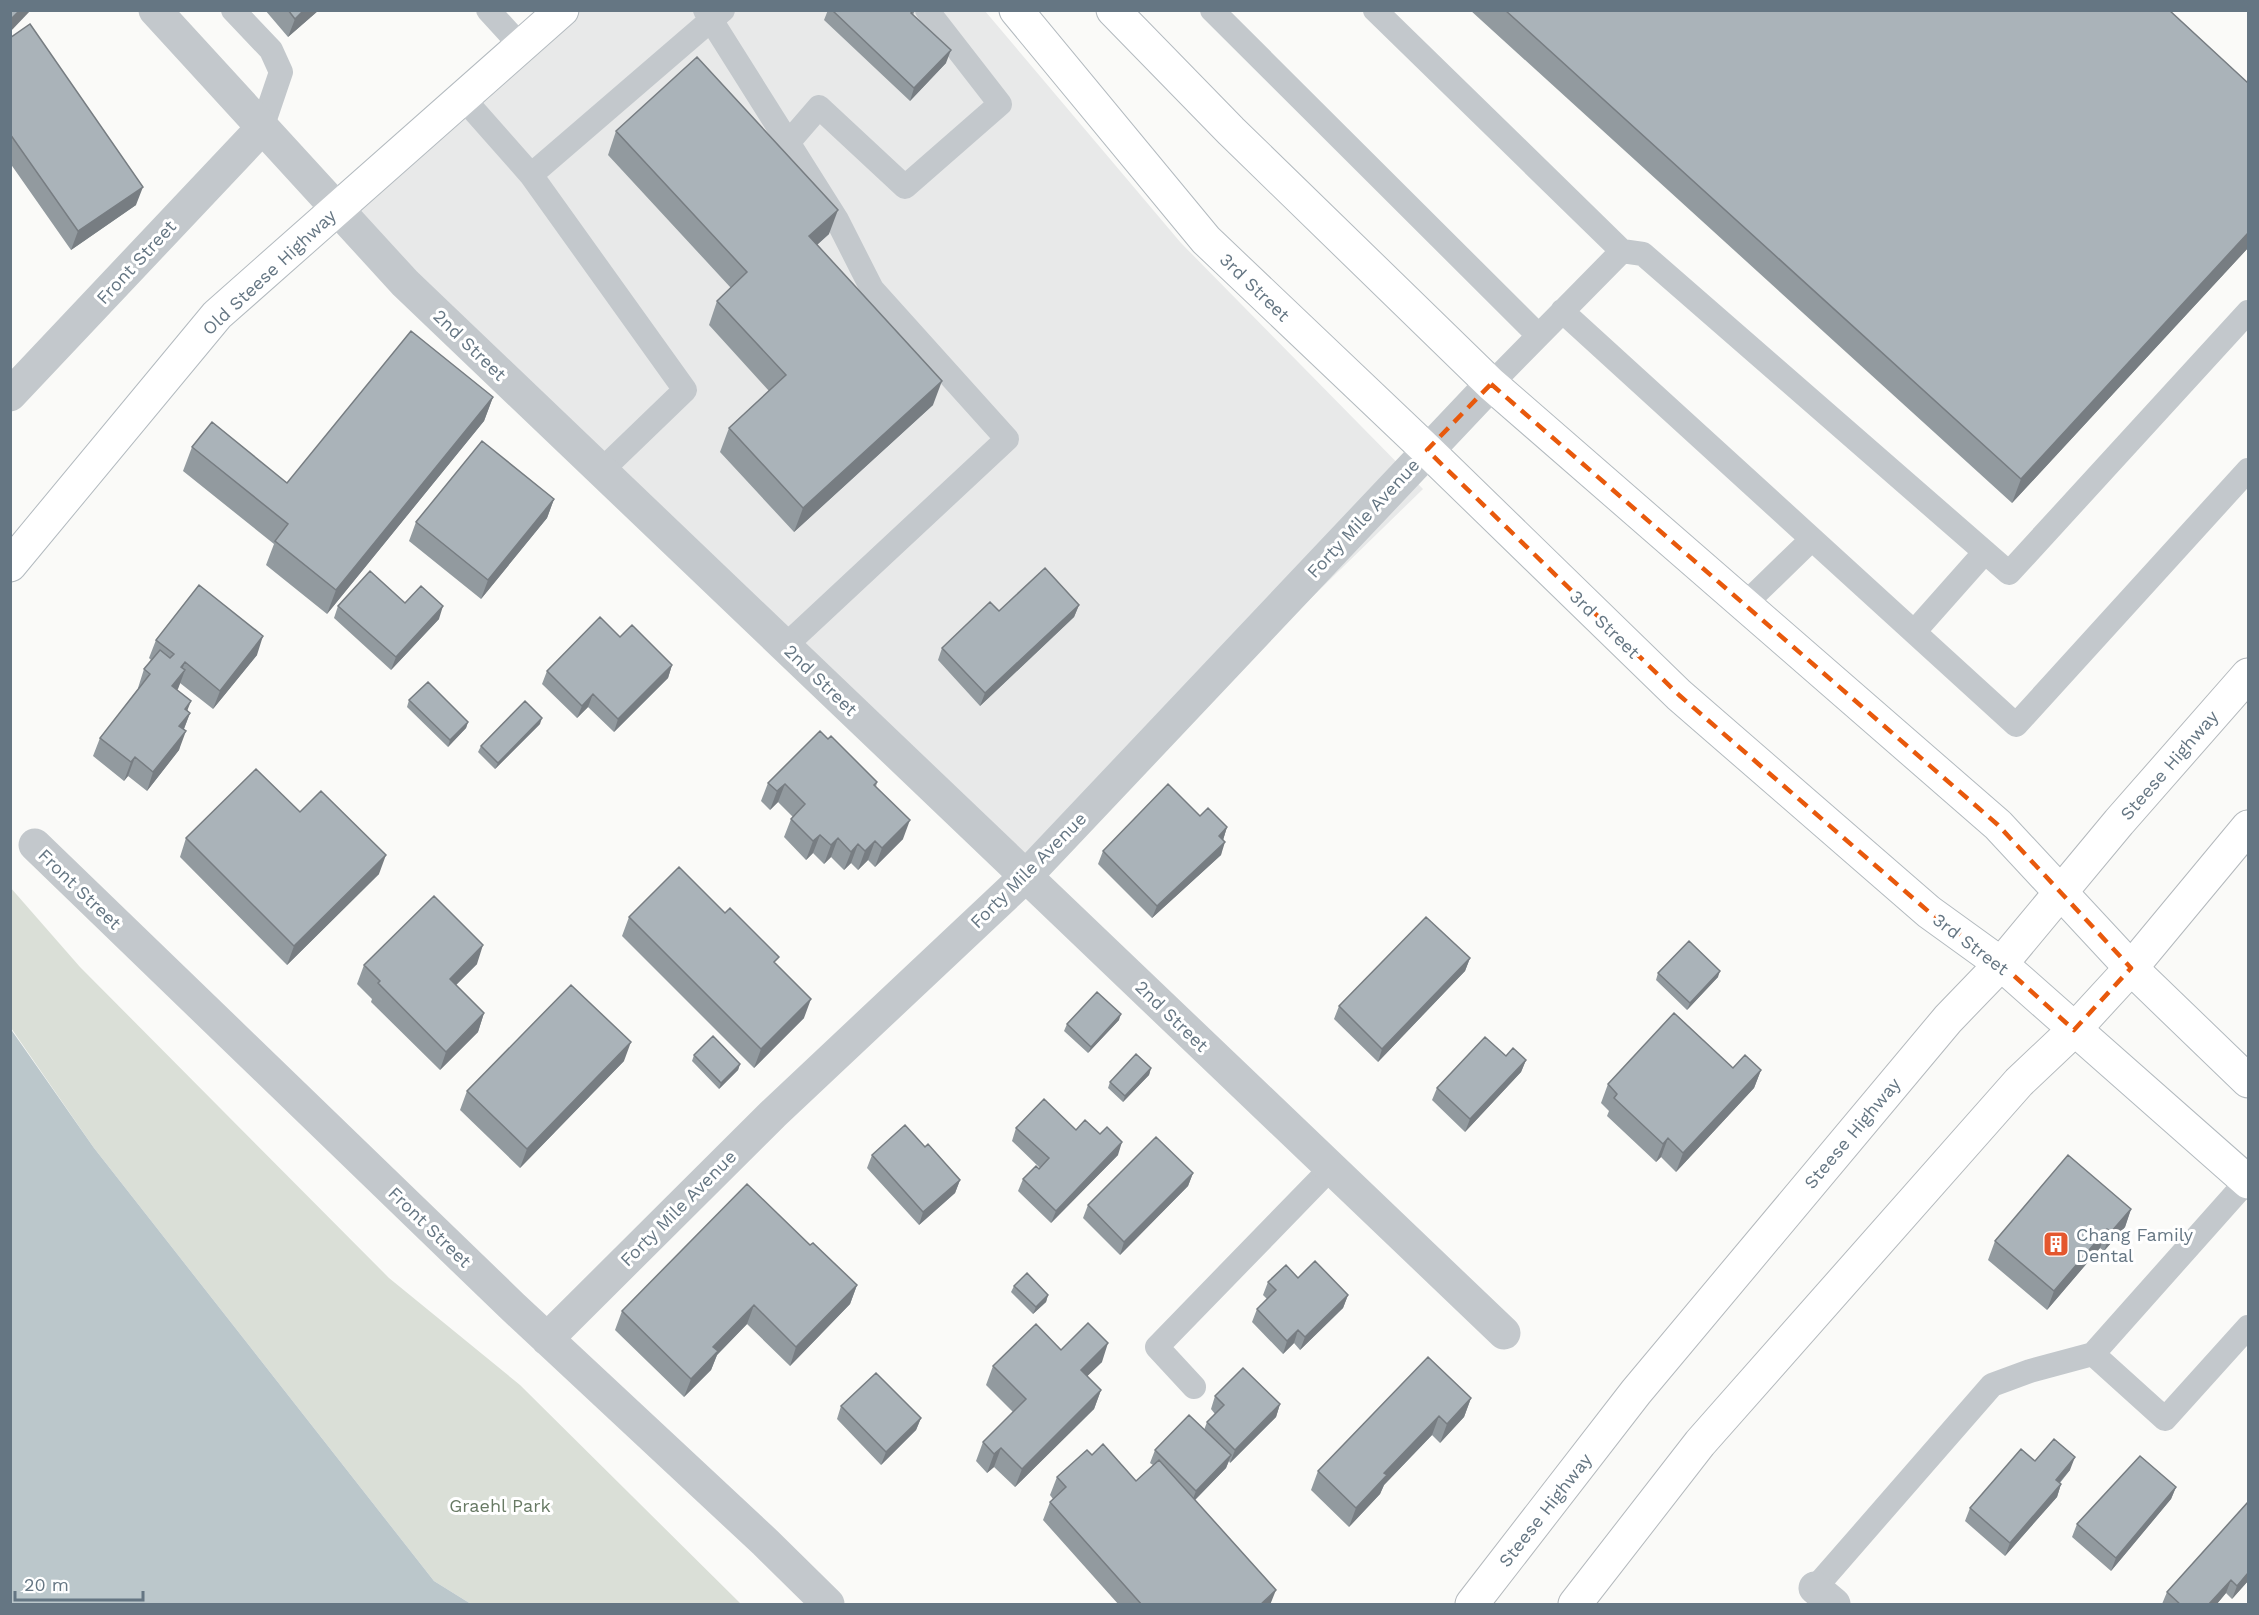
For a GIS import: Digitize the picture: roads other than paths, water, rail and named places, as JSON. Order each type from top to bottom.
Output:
[{"type":"main road","name":"Old Steese Highway","points":[[10,565],[217,315],[562,10]]},
{"type":"main road","name":"3rd Street","points":[[1016,10],[1206,240],[1427,450],[1678,695],[1929,912],[2001,964],[2248,1181]]},
{"type":"main road","points":[[1113,10],[1231,131],[1491,384],[1998,825],[2131,968],[2248,1081]]},
{"type":"main road","name":"Steese Highway","points":[[1472,1605],[1644,1383],[1948,1019],[2001,964],[2248,675]]},
{"type":"main road","points":[[1575,1605],[1700,1443],[2019,1082],[2074,1030],[2131,968],[2248,827]]},
{"type":"street","name":"2nd Street","points":[[155,10],[405,283],[1504,1333]]},
{"type":"street","name":"Front Street","points":[[10,395],[262,128]]},
{"type":"street","name":"Forty Mile Avenue","points":[[546,1339],[773,1114],[1026,876],[1491,384]]},
{"type":"street","name":"Front Street","points":[[35,845],[546,1339],[765,1542],[828,1605]]},
{"type":"lane","points":[[233,10],[271,50],[281,72],[262,128]]},
{"type":"lane","points":[[488,10],[521,46]]},
{"type":"lane","points":[[787,144],[819,107],[905,187],[1000,104],[927,10]]},
{"type":"lane","points":[[1212,10],[1538,335]]},
{"type":"lane","points":[[1375,10],[1622,251],[1643,254],[2009,573],[2248,312]]},
{"type":"lane","points":[[531,175],[713,14],[787,144],[837,220],[872,289],[1007,439],[785,646]]},
{"type":"lane","points":[[463,98],[531,175],[685,390],[602,470]]},
{"type":"lane","points":[[1491,384],[1622,251]]},
{"type":"lane","points":[[1562,311],[2016,725],[2248,470]]},
{"type":"lane","points":[[1744,605],[1812,539]]},
{"type":"lane","points":[[1914,632],[1985,552]]},
{"type":"lane","points":[[1194,1387],[1157,1347],[1331,1168]]},
{"type":"lane","points":[[1825,1596],[1992,1385],[2030,1371],[2093,1354],[2248,1181]]},
{"type":"lane","points":[[2093,1354],[2165,1419],[2248,1327]]},
{"type":"place","name":"Chang Family Dental","points":[[2056,1244]]},
{"type":"park label","name":"Graehl Park","points":[[500,1505]]}]
